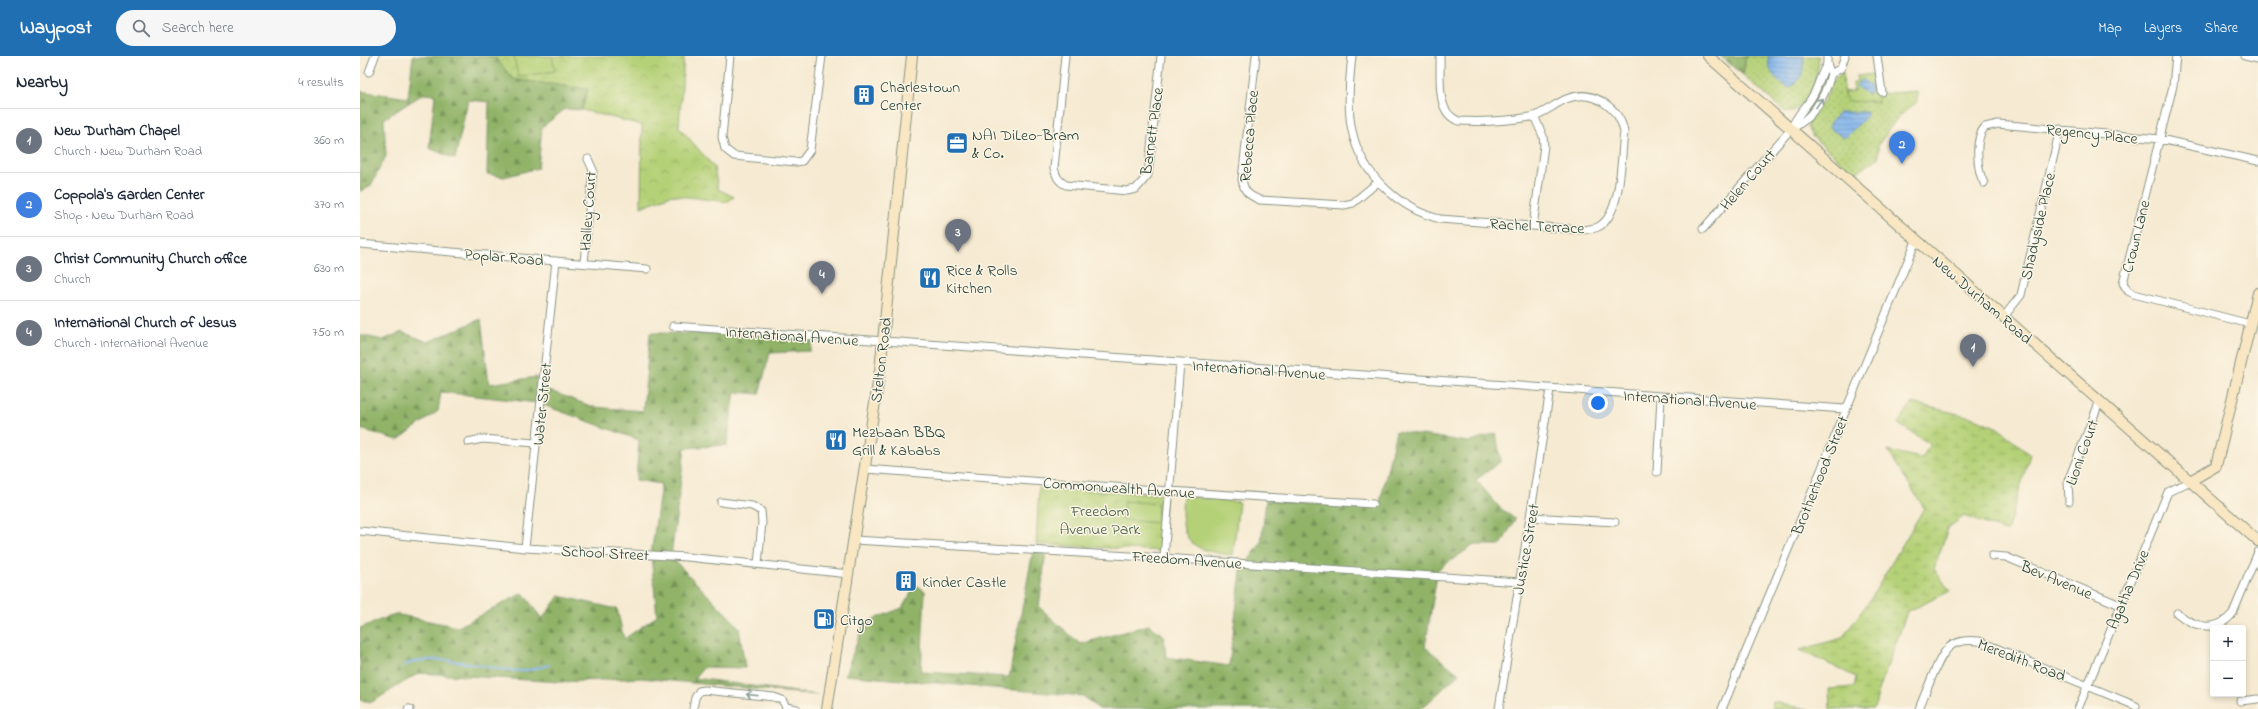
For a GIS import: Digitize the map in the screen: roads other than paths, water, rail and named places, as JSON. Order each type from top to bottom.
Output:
[{"type":"main road","name":"Stelton Road","points":[[827,709],[865,469],[883,341],[912,56]]},
{"type":"main road","name":"New Durham Road","points":[[1708,56],[2003,318],[2258,541]]},
{"type":"main road","points":[[2190,481],[2216,466],[2254,319],[2258,293]]},
{"type":"street","points":[[369,72],[375,56]]},
{"type":"street","points":[[730,56],[722,137],[725,149],[734,156],[796,162],[802,161],[810,150],[822,56]]},
{"type":"street","name":"Barnett Place","points":[[1065,56],[1054,168],[1055,176],[1060,183],[1066,185],[1127,191],[1136,189],[1148,176],[1161,56]]},
{"type":"street","name":"Rebecca Place","points":[[1256,56],[1242,179],[1243,189],[1249,195],[1260,200],[1344,205],[1353,203],[1378,182]]},
{"type":"street","name":"Rachel Terrace","points":[[1352,56],[1348,105],[1354,144],[1362,162],[1378,182],[1393,196],[1425,215],[1440,219],[1583,230],[1598,227],[1608,218],[1616,198],[1624,132],[1622,123],[1611,107],[1602,102],[1582,96],[1569,98],[1534,116],[1471,122],[1452,119],[1442,106],[1440,56]]},
{"type":"street","points":[[1791,129],[1796,115],[1813,96],[1822,71],[1827,64],[1828,56]]},
{"type":"street","points":[[1791,129],[1804,122],[1818,105],[1831,74],[1841,68],[1845,56]]},
{"type":"street","points":[[1877,56],[1882,92]]},
{"type":"street","name":"Crown Lane","points":[[2176,56],[2173,86],[2124,277],[2125,287],[2134,294],[2254,319]]},
{"type":"street","points":[[2246,56],[2258,59]]},
{"type":"street","points":[[1827,64],[1831,74]]},
{"type":"street","points":[[1533,226],[1544,146],[1543,136],[1534,116]]},
{"type":"street","name":"Regency Place","points":[[1984,183],[1978,169],[1979,136],[1985,127],[1998,124],[2160,139],[2258,161]]},
{"type":"street","name":"Helen Court","points":[[1703,229],[1791,129]]},
{"type":"street","name":"Shadyside Place","points":[[2003,318],[2021,295],[2060,129]]},
{"type":"street","name":"Halley Court","points":[[584,263],[593,170],[588,159]]},
{"type":"street","name":"Brotherhood Street","points":[[1722,709],[1845,409],[1916,241]]},
{"type":"street","name":"Poplar Road","points":[[360,244],[647,269]]},
{"type":"street","name":"Water Street","points":[[525,548],[556,261]]},
{"type":"street","name":"International Avenue","points":[[673,326],[1845,409]]},
{"type":"street","points":[[1164,558],[1180,363]]},
{"type":"street","name":"Justice Street","points":[[1499,709],[1531,517],[1550,389]]},
{"type":"street","points":[[1657,472],[1661,397]]},
{"type":"street","name":"Lioni Court","points":[[2069,501],[2068,481],[2100,403]]},
{"type":"street","points":[[468,442],[482,439],[536,444]]},
{"type":"street","name":"Commonwealth Avenue","points":[[865,469],[1373,504]]},
{"type":"street","name":"Agatha Drive","points":[[2078,709],[2168,492],[2190,481]]},
{"type":"street","points":[[721,502],[752,506],[761,511],[762,522],[758,564]]},
{"type":"street","points":[[1531,517],[1615,522]]},
{"type":"street","name":"School Street","points":[[360,531],[525,548],[687,557],[849,574]]},
{"type":"street","name":"Freedom Avenue","points":[[854,540],[1164,558],[1519,582]]},
{"type":"street","points":[[2177,613],[2195,625],[2206,627],[2218,626],[2227,620],[2233,613],[2258,552]]},
{"type":"street","name":"Bev Avenue","points":[[1992,556],[2006,557],[2120,605]]},
{"type":"street","name":"Meredith Road","points":[[1919,709],[1942,654],[1951,645],[1963,640],[1979,641],[2136,706]]},
{"type":"street","points":[[693,706],[699,691],[704,690],[774,697],[782,700],[786,707],[797,709]]},
{"type":"street","points":[[2240,701],[2258,699]]},
{"type":"water","points":[[1768,56],[1804,56],[1803,70],[1797,82],[1789,88],[1776,78],[1769,66]]},
{"type":"water","points":[[1862,79],[1873,88],[1868,95],[1856,86]]},
{"type":"water","points":[[1840,112],[1867,112],[1867,116],[1845,138],[1829,128],[1831,121]]},
{"type":"waterway","points":[[403,666],[430,660],[445,660],[521,671],[549,665]]},
{"type":"place","name":"Charlestown Center","points":[[864,95]]},
{"type":"place","name":"NAI DiLeo-Bram & Co.","points":[[957,143]]},
{"type":"place","name":"Coppola's Garden Center","points":[[1902,164]]},
{"type":"place","name":"Christ Community Church office","points":[[958,252]]},
{"type":"place","name":"Rice & Rolls Kitchen","points":[[930,278]]},
{"type":"place","name":"International Church of Jesus","points":[[822,294]]},
{"type":"place","name":"New Durham Chapel","points":[[1973,367]]},
{"type":"place","name":"Mezbaan BBQ Grill & Kababs","points":[[836,440]]},
{"type":"place","name":"Kinder Castle","points":[[906,581]]},
{"type":"place","name":"Citgo","points":[[824,619]]},
{"type":"park label","name":"Freedom Avenue Park","points":[[1100,519]]}]
